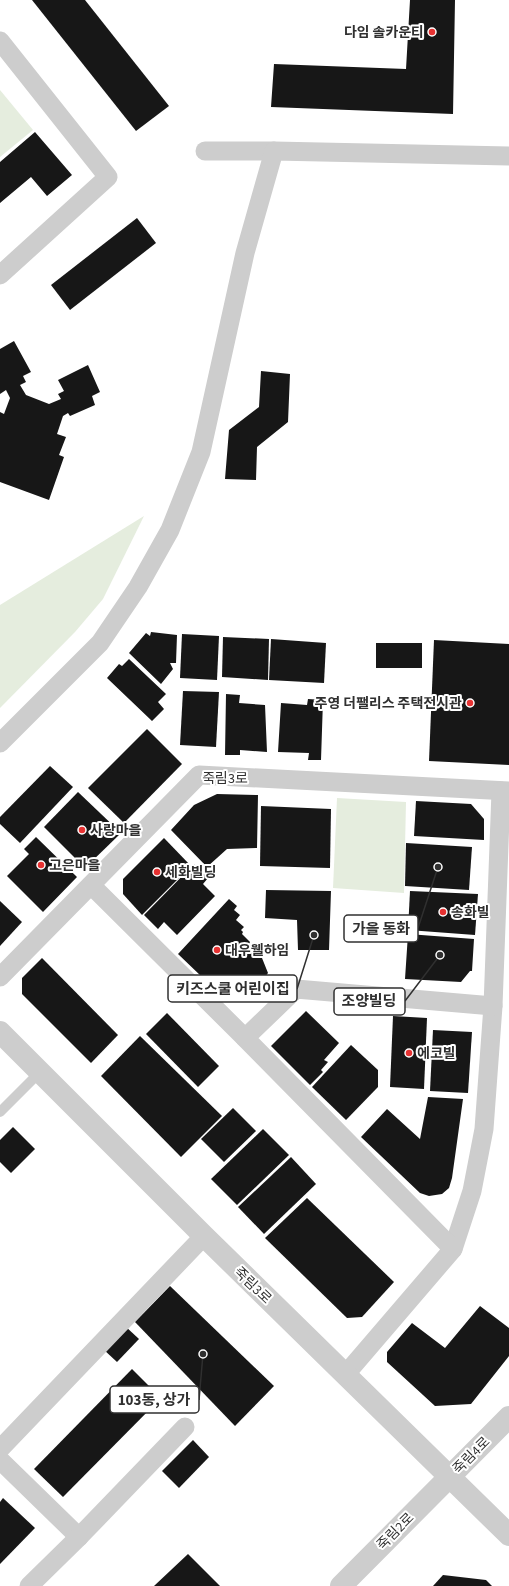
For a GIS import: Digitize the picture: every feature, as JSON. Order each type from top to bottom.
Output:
[{"type":"street","points":[[0,41],[108,177],[0,275]]},
{"type":"street","points":[[205,151],[509,156]]},
{"type":"street","points":[[0,743],[100,643],[138,587],[170,530],[201,452],[245,253],[274,151]]},
{"type":"street","name":"죽림3로","points":[[0,976],[199,775],[505,791]]},
{"type":"street","points":[[345,1375],[453,1249],[472,1191],[484,1129],[493,1006],[505,791]]},
{"type":"street","points":[[91,885],[245,1038],[453,1249]]},
{"type":"street","points":[[245,1038],[296,989],[493,1006]]},
{"type":"street","name":"죽림3로","points":[[0,1032],[204,1236],[509,1534]]},
{"type":"street","points":[[0,1449],[204,1236]]},
{"type":"street","name":"죽림4로","points":[[449,1476],[509,1416]]},
{"type":"street","points":[[29,1586],[79,1537],[185,1427]]},
{"type":"street","points":[[0,1460],[79,1537]]},
{"type":"street","name":"죽림2로","points":[[341,1586],[449,1476]]},
{"type":"lane","points":[[0,1112],[40,1072]]},
{"type":"green space","points":[[0,90],[33,130],[0,157]]},
{"type":"green space","points":[[144,516],[103,599],[75,632],[0,708],[0,605]]},
{"type":"green space","points":[[337,798],[406,802],[404,893],[333,888]]},
{"type":"building","points":[[32,0],[85,0],[169,106],[136,131]]},
{"type":"building","name":"다임 솔카운티","points":[[410,0],[455,0],[453,114],[271,107],[274,64],[406,69]]},
{"type":"building","points":[[35,132],[72,175],[47,196],[31,177],[0,203],[0,162]]},
{"type":"building","points":[[137,218],[156,243],[70,310],[51,285]]},
{"type":"building","points":[[14,341],[31,372],[23,376],[26,382],[20,385],[26,395],[49,404],[61,399],[58,394],[64,391],[58,380],[88,365],[100,392],[92,396],[95,405],[70,416],[68,413],[63,416],[57,434],[66,437],[59,455],[64,457],[49,500],[0,482],[0,412],[4,414],[10,398],[6,390],[0,394],[0,349]]},
{"type":"building","points":[[261,371],[290,374],[288,422],[257,447],[256,480],[225,479],[229,430],[259,407]]},
{"type":"building","points":[[151,632],[177,635],[176,663],[170,663],[173,669],[161,684],[129,653],[146,633],[150,636]]},
{"type":"building","points":[[182,634],[219,636],[217,680],[180,678]]},
{"type":"building","points":[[223,637],[269,639],[268,680],[222,677]]},
{"type":"building","points":[[271,639],[326,643],[324,683],[269,680]]},
{"type":"building","name":"주영 더팰리스 주택전시관","points":[[434,640],[509,644],[509,765],[429,761]]},
{"type":"building","points":[[376,643],[422,643],[422,668],[376,668]]},
{"type":"building","points":[[129,659],[166,694],[158,702],[164,709],[152,721],[107,678],[119,664],[122,666]]},
{"type":"building","points":[[183,691],[219,692],[216,747],[180,745]]},
{"type":"building","points":[[226,694],[240,695],[239,703],[265,705],[267,752],[240,750],[240,755],[225,755]]},
{"type":"building","points":[[308,699],[323,700],[321,760],[308,760],[309,753],[278,752],[281,703],[307,705]]},
{"type":"building","points":[[147,729],[182,764],[124,823],[88,788]]},
{"type":"building","points":[[50,766],[73,787],[20,843],[0,824],[0,817]]},
{"type":"building","name":"사랑마을","points":[[78,792],[121,833],[85,868],[44,827]]},
{"type":"building","points":[[217,794],[258,795],[257,848],[227,849],[207,867],[171,830],[194,805]]},
{"type":"building","points":[[416,801],[471,804],[484,819],[484,840],[414,836]]},
{"type":"building","points":[[261,806],[331,809],[330,868],[260,866]]},
{"type":"building","name":"고은마을","points":[[36,837],[77,877],[43,912],[7,876],[29,854],[24,849]]},
{"type":"building","name":"세화빌딩","points":[[164,838],[191,866],[142,915],[123,894],[123,879]]},
{"type":"building","points":[[406,843],[472,847],[469,890],[405,886]]},
{"type":"building","points":[[194,864],[208,878],[203,884],[215,896],[177,935],[164,922],[158,929],[144,915]]},
{"type":"building","points":[[266,890],[331,891],[329,950],[298,950],[297,920],[265,918]]},
{"type":"building","name":"송화빌","points":[[410,891],[478,894],[475,935],[408,930]]},
{"type":"building","name":"대우웰하임","points":[[229,899],[237,906],[234,910],[240,915],[236,920],[244,927],[241,930],[243,932],[242,934],[250,942],[248,946],[262,958],[268,973],[247,1000],[226,1000],[178,954]]},
{"type":"building","points":[[0,901],[22,922],[0,946]]},
{"type":"building","points":[[408,934],[474,939],[472,971],[470,971],[461,982],[405,979]]},
{"type":"building","points":[[42,958],[118,1035],[91,1063],[22,994],[22,978]]},
{"type":"building","points":[[306,1011],[339,1043],[324,1060],[328,1062],[321,1070],[323,1072],[310,1085],[271,1046]]},
{"type":"building","points":[[167,1013],[219,1066],[198,1087],[146,1034]]},
{"type":"building","name":"에코빌","points":[[393,1016],[427,1018],[424,1089],[390,1087]]},
{"type":"building","points":[[433,1030],[472,1032],[468,1093],[430,1091]]},
{"type":"building","points":[[140,1036],[222,1116],[181,1157],[101,1076]]},
{"type":"building","points":[[351,1045],[378,1070],[378,1087],[346,1120],[312,1087]]},
{"type":"building","points":[[428,1097],[463,1099],[452,1178],[449,1188],[442,1194],[429,1196],[420,1193],[361,1137],[387,1109],[420,1139]]},
{"type":"building","points":[[233,1108],[256,1131],[224,1162],[201,1139]]},
{"type":"building","points":[[13,1127],[35,1149],[11,1173],[0,1162],[0,1140]]},
{"type":"building","points":[[263,1129],[289,1155],[237,1205],[211,1179]]},
{"type":"building","points":[[291,1157],[316,1184],[264,1234],[238,1207]]},
{"type":"building","points":[[307,1198],[394,1282],[362,1317],[347,1318],[265,1238]]},
{"type":"building","points":[[170,1286],[274,1386],[235,1426],[135,1322]]},
{"type":"building","points":[[480,1306],[509,1328],[509,1356],[471,1404],[435,1406],[387,1362],[387,1352],[412,1323],[445,1348]]},
{"type":"building","points":[[125,1326],[139,1339],[117,1362],[103,1349]]},
{"type":"building","points":[[132,1369],[161,1398],[63,1497],[34,1469]]},
{"type":"building","points":[[193,1440],[209,1457],[179,1488],[162,1471]]},
{"type":"building","points":[[3,1498],[35,1528],[0,1564],[0,1502]]},
{"type":"building","points":[[188,1554],[220,1586],[154,1586]]},
{"type":"building","points":[[443,1575],[486,1580],[492,1586],[433,1586]]},
{"type":"place","name":"다임 솔카운티","points":[[432,32]]},
{"type":"place","name":"주영 더팰리스 주택전시관","points":[[470,703]]},
{"type":"place","name":"사랑마을","points":[[82,830]]},
{"type":"place","name":"고은마을","points":[[41,865]]},
{"type":"place","name":"가을 동화","points":[[438,867]]},
{"type":"place","name":"세화빌딩","points":[[157,872]]},
{"type":"place","name":"송화빌","points":[[443,912]]},
{"type":"place","name":"키즈스쿨 어린이집","points":[[314,935]]},
{"type":"place","name":"대우웰하임","points":[[217,950]]},
{"type":"place","name":"조양빌딩","points":[[440,955]]},
{"type":"place","name":"에코빌","points":[[409,1053]]},
{"type":"place","name":"103동, 상가","points":[[203,1354]]}]
